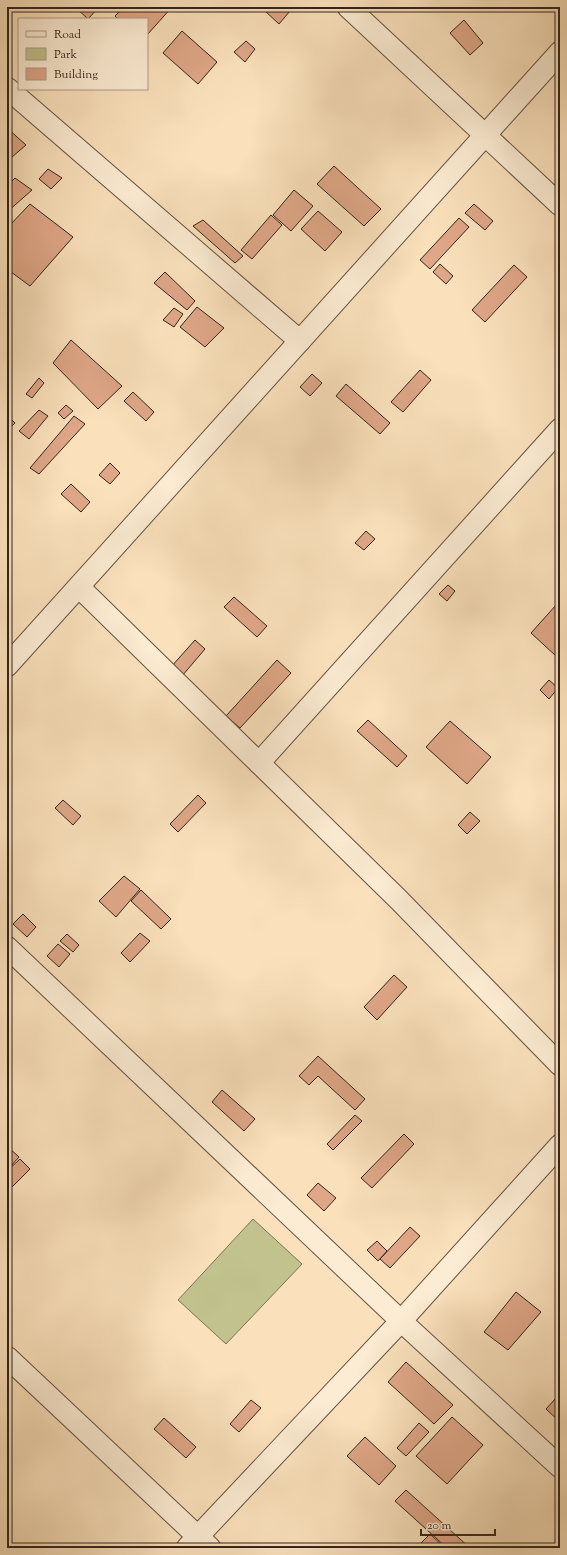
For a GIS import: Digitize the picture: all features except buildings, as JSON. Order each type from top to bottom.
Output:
[{"type":"street","points":[[348,7],[560,205]]},
{"type":"street","points":[[7,666],[560,52]]},
{"type":"street","points":[[7,88],[300,341]]},
{"type":"street","points":[[259,763],[560,429]]},
{"type":"street","points":[[79,587],[398,899],[560,1065]]},
{"type":"street","points":[[7,947],[401,1321],[560,1467]]},
{"type":"street","points":[[7,1357],[198,1544],[560,1144]]},
{"type":"green space","points":[[253,1219],[302,1264],[226,1344],[178,1300]]}]
